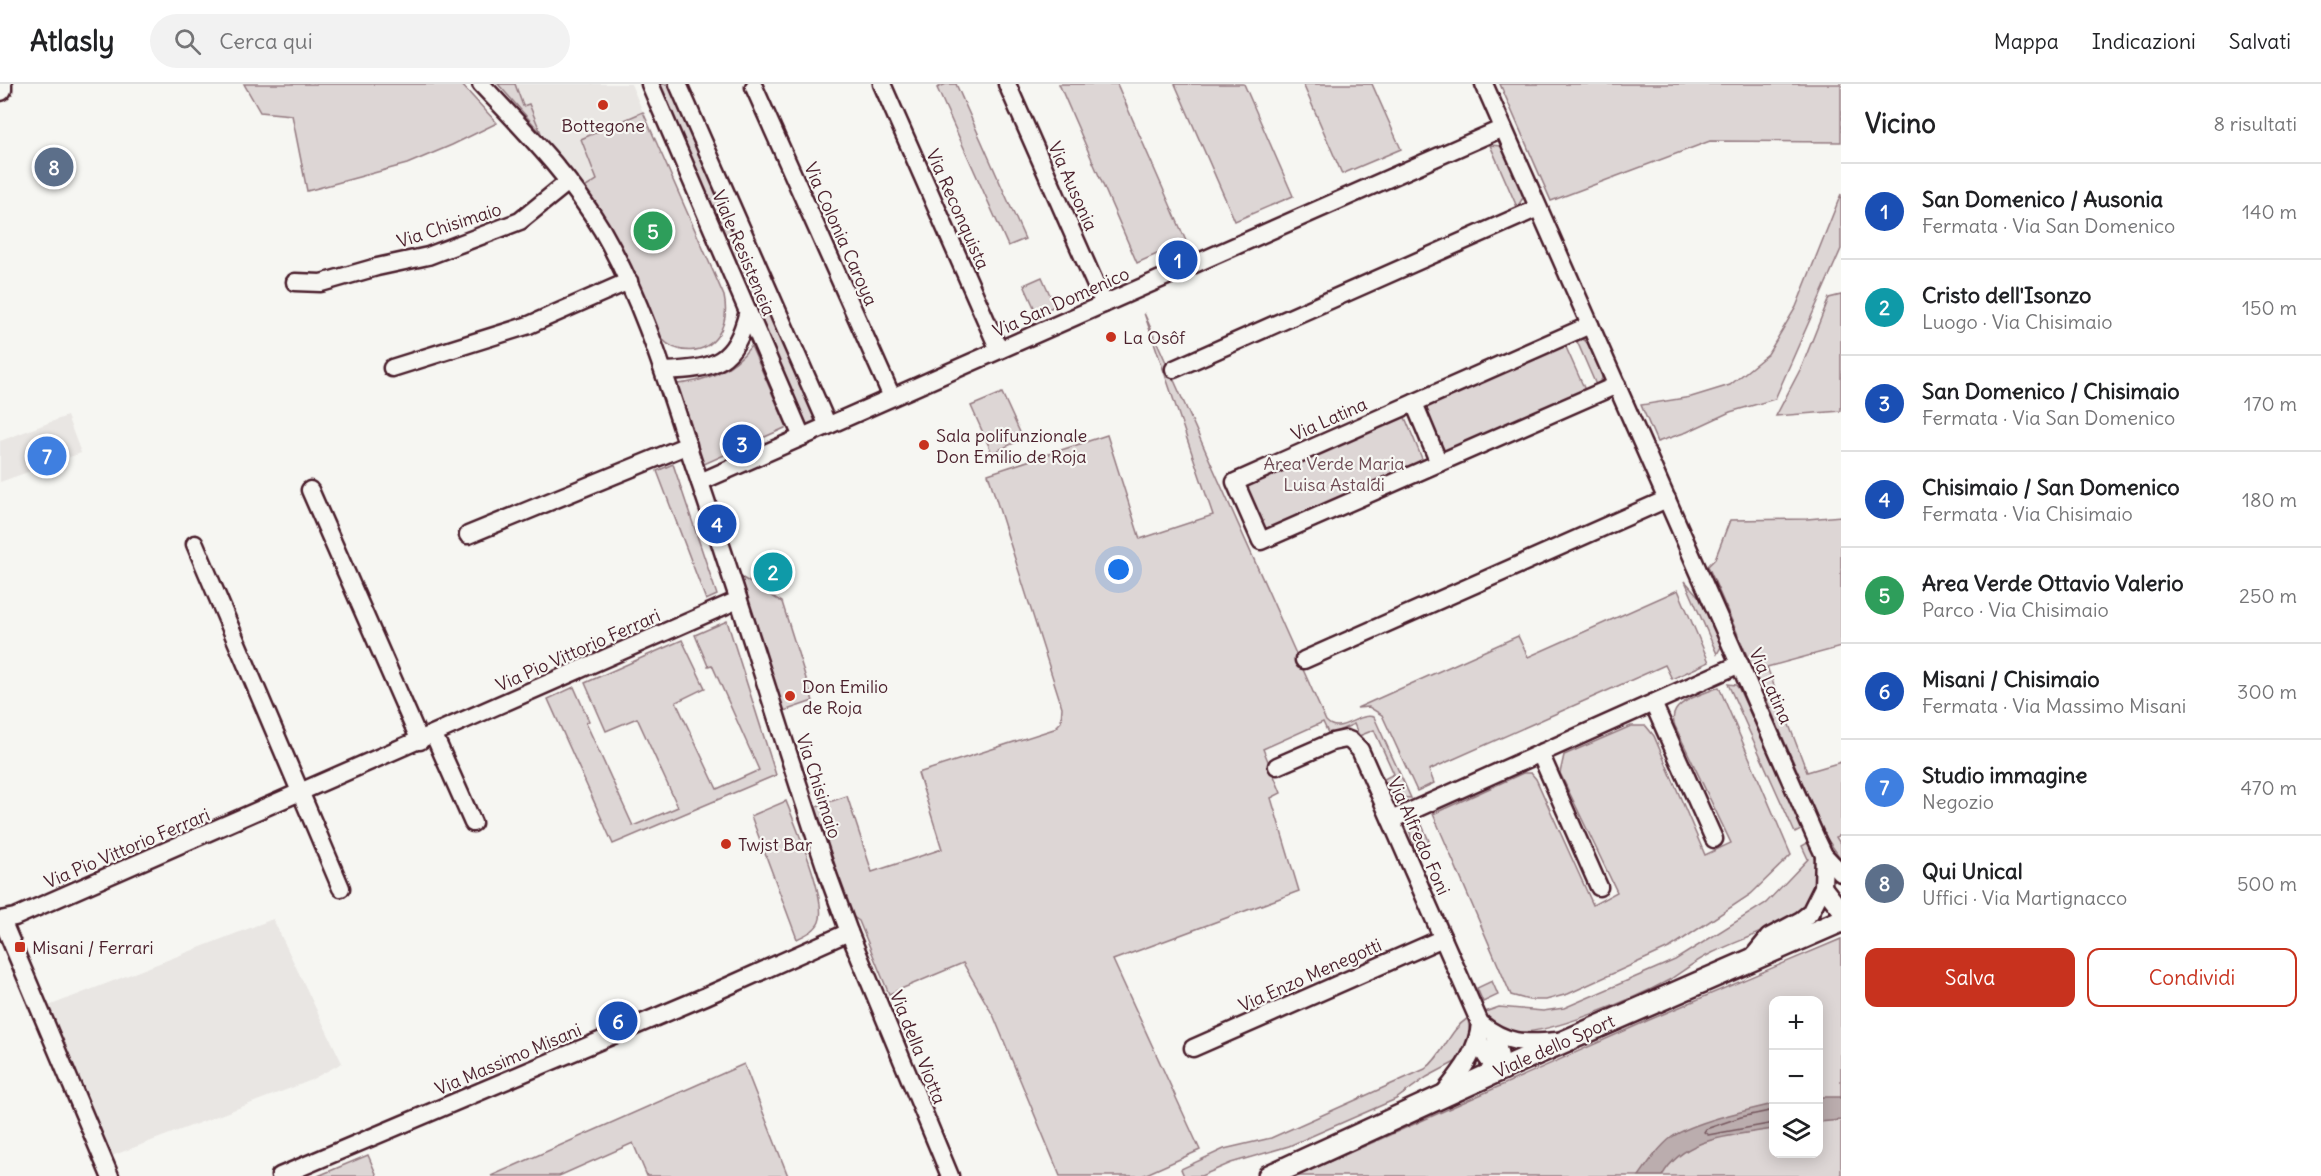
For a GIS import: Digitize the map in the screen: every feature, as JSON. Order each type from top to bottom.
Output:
[{"type":"main road","points":[[0,84],[0,89]]},
{"type":"street","name":"Via Chisimaio","points":[[481,84],[568,182],[600,228],[628,281],[664,371],[806,809],[849,932]]},
{"type":"street","name":"Viale Resistencia","points":[[650,84],[802,437]]},
{"type":"street","name":"Viale Resistencia","points":[[678,84],[828,426]]},
{"type":"street","name":"Via Reconquista","points":[[882,84],[999,350]]},
{"type":"street","name":"Via Ausonia","points":[[1007,84],[1104,304]]},
{"type":"street","name":"Via Latina","points":[[1484,84],[1824,855],[1841,873]]},
{"type":"street","name":"Via Colonia Caroya","points":[[754,87],[892,397]]},
{"type":"street","name":"Via San Domenico","points":[[700,482],[1503,128]]},
{"type":"street","name":"Via Chisimaio","points":[[295,282],[321,283],[377,267],[428,256],[520,222],[568,182]]},
{"type":"street","points":[[1174,369],[1538,208]]},
{"type":"street","points":[[392,368],[529,325],[628,281]]},
{"type":"street","points":[[664,371],[696,369],[710,366],[721,360],[738,342],[748,311]]},
{"type":"street","name":"Via Latina","points":[[1590,325],[1235,482],[1261,541],[1617,385]]},
{"type":"street","points":[[1413,403],[1439,463]]},
{"type":"street","points":[[468,535],[688,445]]},
{"type":"street","points":[[310,490],[427,738],[473,823]]},
{"type":"street","points":[[1304,660],[1667,499]]},
{"type":"street","points":[[195,544],[341,888]]},
{"type":"street","name":"Via Pio Vittorio Ferrari","points":[[1,920],[15,918],[301,794],[738,600]]},
{"type":"street","points":[[1391,820],[1740,664]]},
{"type":"street","points":[[1653,703],[1714,839]]},
{"type":"street","name":"Via Alfredo Foni","points":[[1277,766],[1332,742],[1346,739],[1360,750],[1485,1032],[1481,1050],[1498,1071]]},
{"type":"street","points":[[1540,753],[1599,887]]},
{"type":"street","name":"Via Latina","points":[[1748,963],[1768,938],[1801,921],[1810,913],[1823,887],[1824,855]]},
{"type":"street","points":[[1823,887],[1841,910]]},
{"type":"street","points":[[1,920],[110,1176]]},
{"type":"street","name":"Viale dello Sport","points":[[1269,1176],[1567,1040],[1841,921]]},
{"type":"street","name":"Via Massimo Misani","points":[[279,1176],[706,996],[849,932]]},
{"type":"street","name":"Via della Viotta","points":[[849,932],[950,1176]]},
{"type":"street","name":"Via Enzo Menegotti","points":[[1193,1048],[1443,938]]},
{"type":"street","points":[[1440,1098],[1485,1032],[1523,1043],[1567,1040]]},
{"type":"shaded area","points":[[515,84],[631,84],[643,112],[582,139],[597,180],[583,189],[541,133],[529,104],[523,106]]},
{"type":"shaded area","points":[[67,416],[81,453],[0,482],[0,441]]},
{"type":"shaded area","points":[[273,919],[342,1063],[307,1082],[109,1157],[46,1007]]},
{"type":"green space","points":[[244,84],[461,84],[497,123],[407,164],[307,191],[292,115],[260,112]]},
{"type":"green space","points":[[498,84],[515,84],[523,106],[529,104],[541,133]]},
{"type":"green space","points":[[653,84],[668,84],[815,417],[814,423],[804,424]]},
{"type":"green space","points":[[946,84],[956,84],[1025,239],[1008,246],[937,88]]},
{"type":"green space","points":[[1059,84],[1117,84],[1186,241],[1137,263]]},
{"type":"green space","points":[[1175,84],[1244,84],[1293,196],[1235,221]]},
{"type":"green space","points":[[1303,84],[1372,84],[1401,149],[1342,174]]},
{"type":"green space","points":[[1500,84],[1841,84],[1841,142],[1710,141],[1551,201]]},
{"type":"green space","points":[[643,112],[724,296],[723,326],[712,342],[699,349],[675,348],[657,333],[628,260],[583,189],[597,180],[581,139]]},
{"type":"green space","points":[[1490,145],[1502,146],[1522,191],[1523,198],[1517,207]]},
{"type":"green space","points":[[1841,194],[1841,249],[1775,399],[1730,412],[1687,432],[1657,442],[1641,405],[1691,397],[1730,385],[1768,354],[1796,307]]},
{"type":"green space","points":[[1042,277],[1055,306],[1037,314],[1024,285]]},
{"type":"green space","points":[[1841,295],[1841,411],[1776,416],[1802,366],[1829,298]]},
{"type":"green space","points":[[1144,313],[1326,721],[1337,726],[1368,716],[1374,717],[1411,798],[1397,795],[1386,784],[1384,779],[1394,774],[1374,730],[1359,736],[1354,724],[1329,735],[1323,722],[1263,749],[1281,793],[1271,798],[1299,891],[1113,960],[1200,1150],[1142,1176],[1060,1176],[994,1017],[963,963],[889,994],[859,921],[849,914],[814,807],[847,796],[872,872],[942,849],[918,773],[1054,729],[1061,722],[1062,707],[988,474],[1107,435],[1140,539],[1213,515]]},
{"type":"green space","points":[[1581,338],[1596,356],[1600,368],[1602,379],[1596,385],[1576,339]]},
{"type":"green space","name":"Area Verde Maria Luisa Astaldi","points":[[1565,345],[1585,390],[1444,451],[1425,406]]},
{"type":"green space","points":[[751,346],[787,427],[702,465],[676,384],[697,381],[718,373],[736,362]]},
{"type":"green space","points":[[1002,393],[1023,439],[992,453],[971,406]]},
{"type":"green space","name":"Area Verde Maria Luisa Astaldi","points":[[1404,415],[1423,461],[1264,531],[1244,485]]},
{"type":"green space","points":[[673,464],[717,595],[706,600],[657,471]]},
{"type":"green space","points":[[1841,516],[1841,647],[1767,667],[1807,772],[1841,762],[1841,835],[1836,837],[1841,845],[1841,859],[1827,839],[1708,566],[1715,559],[1730,520]]},
{"type":"green space","points":[[741,577],[782,602],[813,701],[784,711]]},
{"type":"green space","points":[[1685,581],[1706,605],[1722,645],[1717,654]]},
{"type":"green space","points":[[1678,590],[1709,662],[1672,679],[1665,665],[1429,770],[1434,783],[1417,791],[1382,715],[1369,707],[1357,708],[1518,636],[1528,657]]},
{"type":"green space","points":[[727,621],[776,775],[613,844],[548,699],[574,687],[589,721],[586,723],[633,826],[678,807],[637,718],[606,731],[585,683],[682,640],[705,688],[676,702],[717,789],[759,770],[712,665],[708,666],[695,635]]},
{"type":"green space","points":[[1728,684],[1736,685],[1739,689],[1803,829],[1795,833]]},
{"type":"green space","points":[[1719,687],[1791,855],[1751,894],[1671,947],[1568,994],[1546,1000],[1529,1000],[1511,995],[1433,814],[1523,773],[1531,773],[1536,779],[1593,905],[1617,892],[1560,773],[1564,755],[1631,726],[1646,726],[1654,736],[1705,855],[1731,843],[1673,718],[1675,711],[1687,700]]},
{"type":"green space","points":[[786,801],[815,881],[821,912],[815,928],[797,939],[751,816]]},
{"type":"green space","points":[[1418,816],[1429,841],[1415,848],[1410,835],[1410,827]]},
{"type":"green space","points":[[1809,842],[1817,867],[1817,883],[1806,907],[1790,919],[1706,956],[1655,987],[1569,1022],[1528,1032],[1513,1032],[1496,1025],[1485,1012],[1499,1007],[1543,1011],[1564,1008],[1675,960],[1766,903],[1808,859],[1802,846]]},
{"type":"green space","points":[[1841,939],[1841,1176],[1297,1176],[1649,1020]]},
{"type":"green space","points":[[1492,981],[1498,995],[1483,1002],[1477,988]]},
{"type":"green space","points":[[1468,1018],[1470,1037],[1459,1060],[1427,1077],[1396,1099],[1289,1146],[1231,1163],[1201,1176],[1184,1176],[1181,1169],[1224,1149],[1271,1138],[1425,1069],[1437,1057],[1461,1023]]},
{"type":"green space","points":[[744,1064],[788,1176],[647,1176],[633,1143],[559,1176],[491,1176]]},
{"type":"green space","points":[[368,1155],[377,1176],[318,1176]]},
{"type":"water","points":[[1823,1097],[1841,1097],[1841,1120],[1823,1122]]},
{"type":"water","points":[[1769,1105],[1769,1130],[1726,1136],[1696,1145],[1671,1163],[1662,1176],[1639,1176],[1654,1155],[1672,1137],[1693,1126]]},
{"type":"place","name":"Bottegone","points":[[603,105]]},
{"type":"place","name":"Qui Unical","points":[[54,167]]},
{"type":"place","name":"Area Verde Ottavio Valerio","points":[[653,231]]},
{"type":"place","name":"San Domenico / Ausonia","points":[[1178,260]]},
{"type":"place","name":"La Osôf","points":[[1111,337]]},
{"type":"place","name":"San Domenico / Chisimaio","points":[[742,444]]},
{"type":"place","name":"Sala polifunzionale Don Emilio de Roja","points":[[924,445]]},
{"type":"place","name":"Studio immagine","points":[[47,456]]},
{"type":"place","name":"Chisimaio / San Domenico","points":[[717,524]]},
{"type":"place","name":"Cristo dell'Isonzo","points":[[773,572]]},
{"type":"place","name":"Don Emilio de Roja","points":[[790,696]]},
{"type":"place","name":"Twjst Bar","points":[[726,844]]},
{"type":"place","name":"Misani / Ferrari","points":[[20,947]]},
{"type":"place","name":"Misani / Chisimaio","points":[[618,1021]]}]
